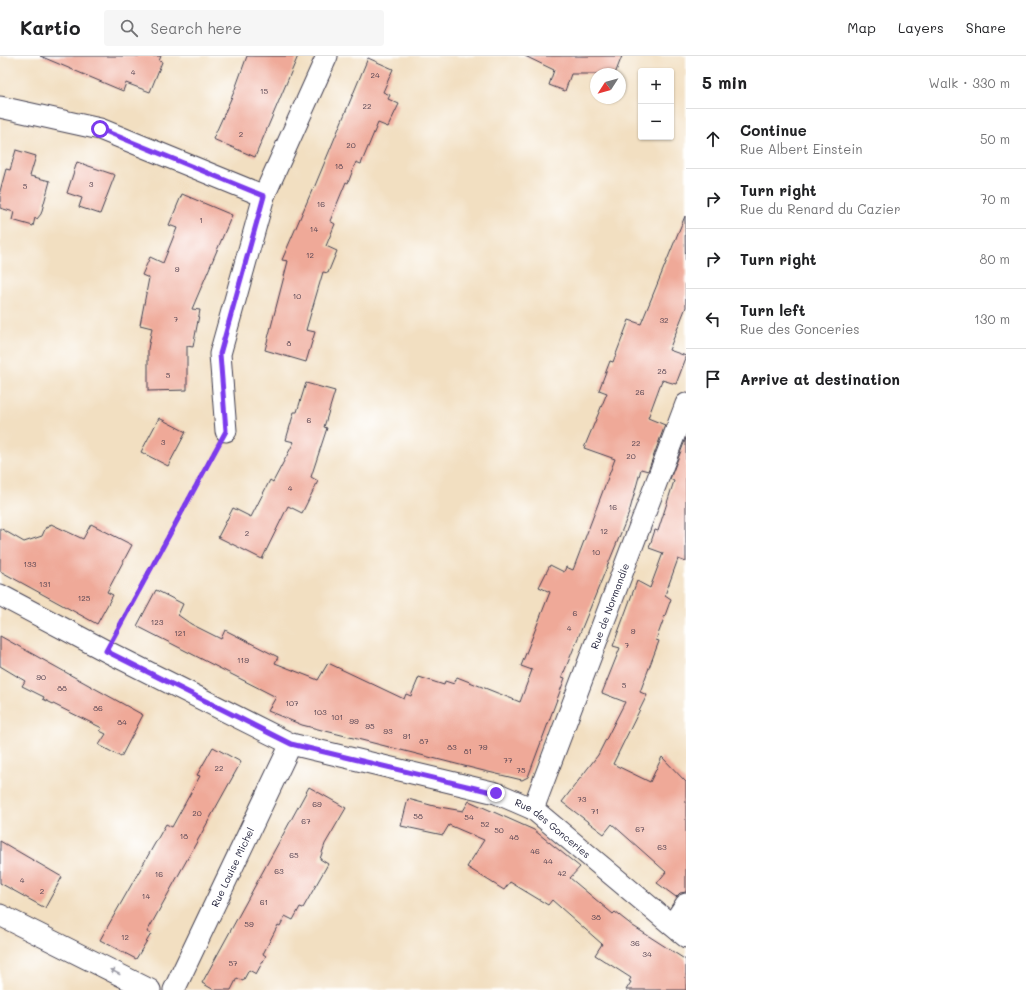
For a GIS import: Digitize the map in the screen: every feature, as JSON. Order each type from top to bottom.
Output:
[{"type":"street","points":[[226,431],[220,354],[264,196],[328,56]]},
{"type":"street","points":[[0,107],[100,129],[264,196]]},
{"type":"street","name":"Rue de Normandie","points":[[533,809],[686,404]]},
{"type":"street","name":"Rue des Gonceries","points":[[0,595],[106,651],[291,744],[496,793],[533,809],[679,931]]},
{"type":"street","name":"Rue Louise Michel","points":[[174,990],[291,744]]},
{"type":"street","points":[[679,931],[686,904]]},
{"type":"street","points":[[0,915],[150,990]]},
{"type":"path","points":[[106,651],[226,431]]},
{"type":"building","points":[[40,56],[161,56],[159,61],[162,62],[150,92],[126,83],[123,91]]},
{"type":"building","points":[[247,56],[298,56],[255,157],[213,139],[234,92]]},
{"type":"building","points":[[525,56],[622,56],[617,68],[590,68],[590,74],[571,74],[565,91],[549,85],[554,70]]},
{"type":"building","points":[[368,58],[393,69],[383,92],[390,95],[388,99],[399,104],[388,127],[378,123],[361,164],[356,162],[348,183],[346,182],[330,221],[335,224],[326,246],[337,251],[328,273],[323,272],[306,330],[315,332],[306,362],[265,350],[288,261],[282,260],[314,188]]},
{"type":"building","points":[[16,150],[36,156],[30,176],[50,181],[41,214],[37,219],[35,218],[33,226],[12,220],[14,212],[0,208],[0,191],[6,169],[10,170]]},
{"type":"building","points":[[77,162],[115,175],[100,214],[79,207],[82,198],[67,193]]},
{"type":"building","points":[[182,194],[232,215],[192,309],[200,310],[193,347],[187,346],[187,390],[148,391],[148,349],[152,328],[140,325],[149,278],[142,275],[150,257],[163,263],[177,228],[169,225]]},
{"type":"building","points":[[685,216],[686,307],[669,350],[686,356],[686,358],[676,384],[662,380],[648,418],[665,425],[648,471],[641,469],[629,513],[562,677],[565,678],[528,777],[522,780],[302,725],[268,711],[276,697],[137,626],[156,590],[183,604],[178,615],[191,624],[221,639],[225,630],[278,657],[275,663],[318,680],[328,663],[404,699],[406,694],[411,696],[419,677],[444,685],[445,681],[454,684],[457,677],[520,702],[532,670],[521,666],[550,592],[539,587],[550,565],[564,572],[566,567],[573,570],[615,459],[584,448],[607,393],[599,390],[610,361],[613,362],[629,320],[641,324]]},
{"type":"building","points":[[306,383],[335,391],[324,427],[327,428],[311,477],[318,481],[302,513],[288,506],[262,559],[218,537],[233,508],[251,517],[270,480],[273,482],[294,442],[286,440],[294,412],[297,412]]},
{"type":"building","points":[[159,418],[186,432],[168,466],[141,452]]},
{"type":"building","points":[[686,438],[686,562],[678,559],[665,595],[671,599],[656,640],[659,641],[640,692],[647,695],[613,764],[650,782],[662,757],[686,782],[686,892],[680,893],[676,897],[657,883],[666,872],[612,824],[604,834],[562,802],[598,755],[625,702],[602,693],[620,648],[613,646],[637,581],[650,588],[663,553],[649,548],[655,530],[658,531],[674,481],[670,479]]},
{"type":"building","points":[[51,524],[83,539],[91,524],[132,545],[107,592],[113,595],[97,624],[0,571],[0,528],[24,542],[42,536],[46,527],[48,528]]},
{"type":"building","points":[[0,636],[143,715],[121,757],[99,745],[106,734],[100,731],[102,728],[43,699],[44,697],[22,686],[25,681],[0,666]]},
{"type":"building","points":[[213,747],[241,762],[147,932],[151,934],[136,959],[100,940],[166,824],[172,827],[200,776],[197,775]]},
{"type":"building","points":[[309,787],[346,808],[325,844],[320,859],[328,864],[303,908],[300,907],[293,920],[285,916],[280,926],[278,925],[263,954],[266,956],[256,974],[249,970],[243,981],[237,978],[231,990],[214,990],[202,983]]},
{"type":"building","points":[[408,799],[434,806],[463,811],[469,801],[534,830],[580,867],[570,878],[613,914],[615,912],[633,926],[686,960],[686,990],[626,990],[631,982],[629,981],[631,978],[595,955],[602,944],[552,900],[548,905],[510,882],[504,890],[467,867],[484,840],[449,825],[443,835],[401,826]]},
{"type":"building","points":[[0,841],[62,877],[45,908],[0,883]]},
{"type":"route","points":[[100,129],[264,196],[220,354],[226,431],[106,651],[291,744],[496,793]]}]
